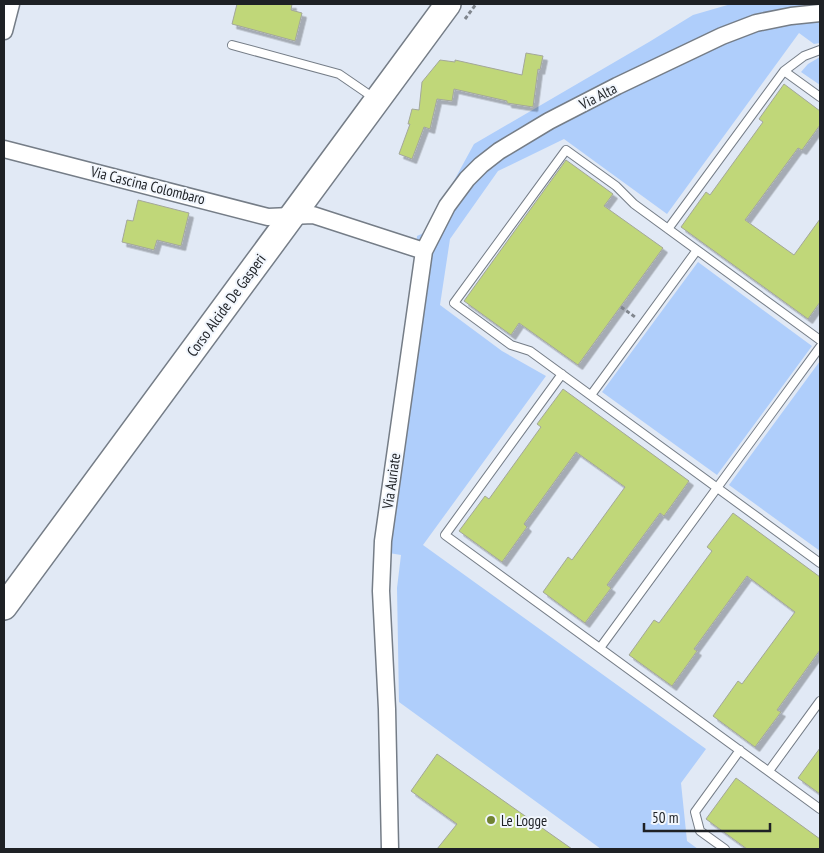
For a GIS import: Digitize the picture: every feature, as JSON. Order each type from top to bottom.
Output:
[{"type":"main road","name":"Corso Alcide De Gasperi","points":[[4,607],[448,4]]},
{"type":"street","points":[[4,28],[11,4]]},
{"type":"street","name":"Via Alta","points":[[424,251],[456,192],[481,165],[499,151],[549,121],[722,36],[756,23],[791,16],[820,13]]},
{"type":"street","name":"Via Cascina Colombaro","points":[[4,149],[268,216],[293,215]]},
{"type":"street","points":[[293,215],[313,215],[424,251]]},
{"type":"street","name":"Via Auriate","points":[[390,849],[381,563],[424,251]]},
{"type":"lane","points":[[232,45],[339,74],[377,100]]},
{"type":"lane","points":[[668,229],[784,71],[804,56],[820,50]]},
{"type":"lane","points":[[784,71],[820,97]]},
{"type":"lane","points":[[820,340],[634,204],[616,186],[566,150],[454,304],[511,345],[530,351],[820,563]]},
{"type":"lane","points":[[591,395],[697,250]]},
{"type":"lane","points":[[600,648],[820,347]]},
{"type":"lane","points":[[562,374],[445,534],[820,809]]},
{"type":"lane","points":[[769,771],[820,701]]},
{"type":"lane","points":[[725,849],[700,832],[694,812],[740,750]]},
{"type":"shaded area","points":[[731,4],[820,4],[820,43],[814,44],[799,33],[667,214],[564,139],[498,171],[450,239],[440,305],[502,351],[546,376],[423,545],[706,749],[681,783],[687,841],[698,849],[601,849],[399,702],[397,588],[401,555],[377,551],[415,269],[417,236],[426,232],[474,144],[693,15]]},
{"type":"shaded area","points":[[820,57],[820,85],[801,72],[808,64]]},
{"type":"shaded area","points":[[698,262],[812,346],[717,475],[602,392]]},
{"type":"shaded area","points":[[820,361],[820,551],[729,485]]},
{"type":"building","points":[[237,4],[292,4],[291,10],[302,13],[295,41],[232,24]]},
{"type":"building","points":[[526,53],[543,56],[540,70],[538,69],[533,107],[507,103],[507,101],[454,89],[452,101],[437,99],[430,129],[424,127],[412,159],[399,154],[410,124],[408,124],[412,109],[419,110],[422,82],[440,60],[455,62],[455,60],[522,75]]},
{"type":"building","points":[[784,84],[820,111],[820,125],[802,150],[798,148],[745,220],[794,255],[820,219],[820,302],[808,319],[681,227],[706,192],[710,195],[763,122],[759,119]]},
{"type":"building","points":[[566,160],[613,194],[604,206],[663,248],[578,365],[519,323],[511,335],[464,301]]},
{"type":"building","points":[[138,200],[189,213],[181,246],[157,240],[154,250],[122,242],[127,220],[133,221]]},
{"type":"building","points":[[563,389],[689,481],[664,516],[660,513],[607,585],[611,588],[585,623],[543,592],[568,557],[572,560],[625,487],[576,452],[524,524],[527,527],[502,562],[459,531],[485,496],[489,499],[541,427],[537,424]]},
{"type":"building","points":[[733,513],[820,577],[820,650],[777,710],[781,712],[755,747],[713,716],[738,681],[742,684],[795,612],[747,576],[694,649],[697,651],[672,686],[629,655],[654,620],[659,623],[712,551],[707,547]]},
{"type":"building","points":[[820,748],[820,794],[798,778]]},
{"type":"building","name":"Le Logge","points":[[437,754],[572,849],[437,849],[457,824],[411,791]]},
{"type":"building","points":[[736,778],[820,839],[820,849],[747,849],[706,819]]},
{"type":"place","name":"Le Logge","points":[[491,820]]}]
